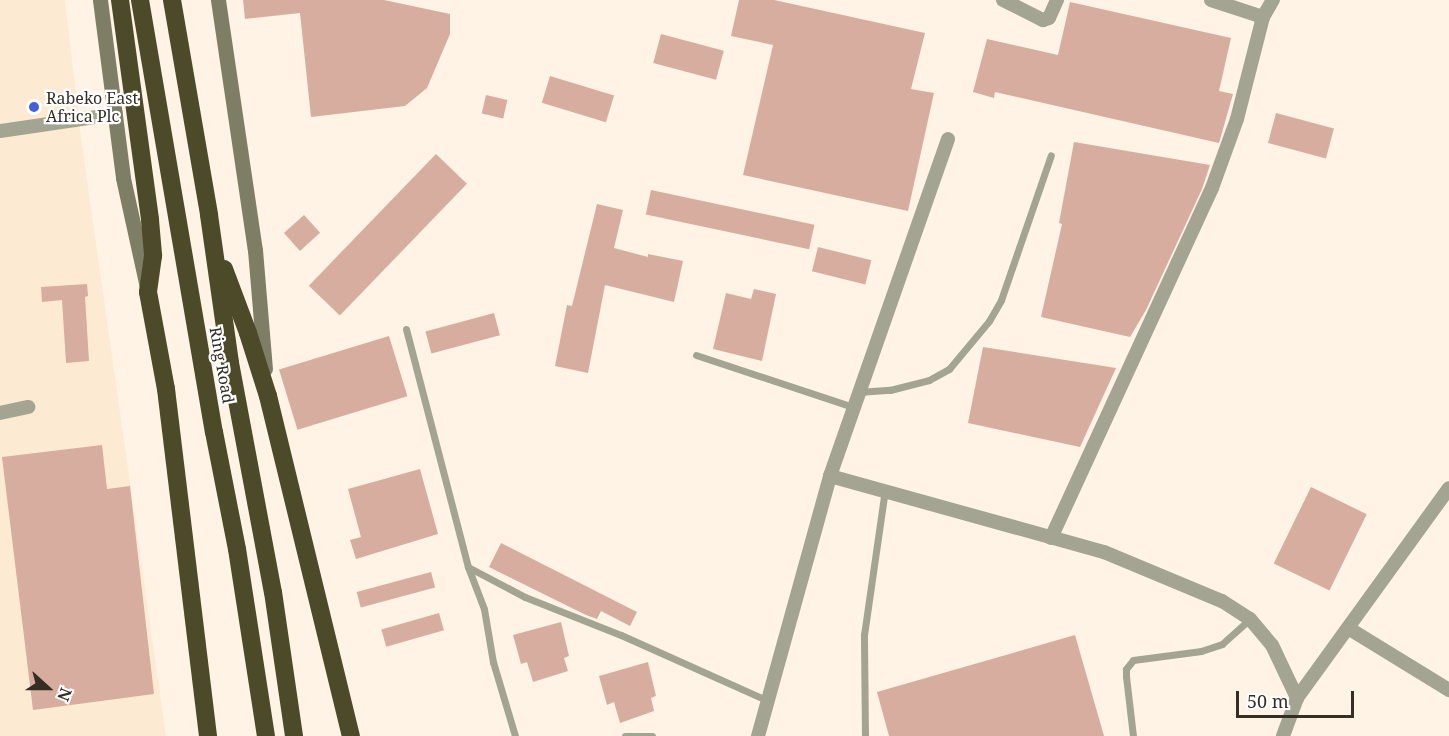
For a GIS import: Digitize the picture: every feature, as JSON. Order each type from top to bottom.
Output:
[{"type":"highway","points":[[120,0],[150,220],[153,256],[148,292],[166,389],[208,736]]},
{"type":"highway","name":"Ring Road","points":[[140,0],[212,420],[237,549],[266,736]]},
{"type":"highway","name":"Ring Road","points":[[172,0],[230,363],[273,592],[294,736]]},
{"type":"highway","points":[[211,237],[248,333],[267,396],[351,736]]},
{"type":"street","points":[[100,0],[123,178],[148,292]]},
{"type":"street","points":[[218,0],[255,250],[267,396]]},
{"type":"street","points":[[1003,0],[1043,20],[1049,18],[1058,0]]},
{"type":"street","points":[[1211,0],[1263,17]]},
{"type":"street","points":[[1051,538],[1212,189],[1237,119],[1263,17],[1273,0]]},
{"type":"street","points":[[0,131],[116,114]]},
{"type":"street","points":[[758,736],[766,700],[830,476],[948,139]]},
{"type":"street","points":[[0,413],[28,407]]},
{"type":"street","points":[[830,476],[885,489],[1104,552],[1222,601],[1250,619],[1272,645],[1297,698]]},
{"type":"street","points":[[1283,736],[1297,698],[1449,488]]},
{"type":"street","points":[[1348,628],[1449,690]]},
{"type":"lane","points":[[858,392],[890,390],[929,380],[949,369],[988,321],[1001,300],[1051,155]]},
{"type":"lane","points":[[406,329],[468,567],[484,609],[493,662],[515,736]]},
{"type":"lane","points":[[696,354],[853,407]]},
{"type":"lane","points":[[865,736],[864,635],[885,489]]},
{"type":"lane","points":[[468,567],[525,597],[621,635],[766,700]]},
{"type":"lane","points":[[1133,736],[1126,669],[1133,660],[1201,651],[1222,644],[1250,619]]},
{"type":"lane","points":[[625,736],[652,736]]},
{"type":"shaded area","points":[[0,0],[65,0],[81,138],[166,736],[0,736]]},
{"type":"building","points":[[243,0],[384,0],[450,14],[450,34],[427,88],[405,106],[311,117],[300,13],[245,19]]},
{"type":"building","points":[[739,0],[774,0],[925,33],[911,89],[934,93],[908,211],[743,175],[773,45],[731,36]]},
{"type":"building","points":[[1070,2],[1231,38],[1219,91],[1233,94],[1219,143],[995,92],[994,98],[973,92],[987,39],[1058,55]]},
{"type":"building","points":[[661,34],[724,51],[716,80],[653,63]]},
{"type":"building","points":[[550,76],[614,96],[606,122],[542,103]]},
{"type":"building","points":[[486,95],[507,100],[503,118],[482,114]]},
{"type":"building","points":[[1276,113],[1334,129],[1326,158],[1268,143]]},
{"type":"building","points":[[1074,142],[1210,165],[1202,189],[1146,310],[1130,337],[1041,317],[1062,224],[1059,223]]},
{"type":"building","points":[[436,154],[467,184],[340,316],[309,286]]},
{"type":"building","points":[[651,190],[814,225],[809,249],[646,214]]},
{"type":"building","points":[[597,204],[623,210],[614,248],[648,257],[648,254],[683,261],[674,302],[605,285],[588,373],[555,366],[567,305],[572,306]]},
{"type":"building","points":[[304,215],[320,233],[300,251],[284,233]]},
{"type":"building","points":[[818,247],[871,260],[865,285],[812,271]]},
{"type":"building","points":[[87,284],[88,296],[85,297],[89,361],[66,363],[62,300],[42,302],[41,287]]},
{"type":"building","points":[[754,289],[776,294],[762,361],[713,349],[726,293],[751,299]]},
{"type":"building","points":[[494,313],[500,335],[431,354],[425,331]]},
{"type":"building","points":[[389,336],[407,396],[297,430],[279,370]]},
{"type":"building","points":[[983,347],[1116,368],[1080,447],[968,423]]},
{"type":"building","points":[[102,445],[107,489],[130,486],[154,694],[33,710],[2,457]]},
{"type":"building","points":[[420,469],[438,534],[356,559],[350,540],[361,537],[348,489]]},
{"type":"building","points":[[1311,487],[1367,514],[1329,591],[1274,563]]},
{"type":"building","points":[[501,543],[637,612],[630,626],[601,611],[597,619],[586,615],[489,567]]},
{"type":"building","points":[[431,572],[435,587],[361,607],[357,592]]},
{"type":"building","points":[[439,613],[444,630],[386,647],[381,630]]},
{"type":"building","points":[[561,622],[569,656],[564,658],[568,671],[533,682],[527,662],[521,664],[513,635]]},
{"type":"building","points":[[1075,635],[1104,736],[889,736],[877,692]]},
{"type":"building","points":[[648,662],[656,696],[651,698],[654,711],[620,723],[614,702],[607,705],[599,676]]},
{"type":"place","name":"Rabeko East Africa Plc","points":[[34,107]]}]
